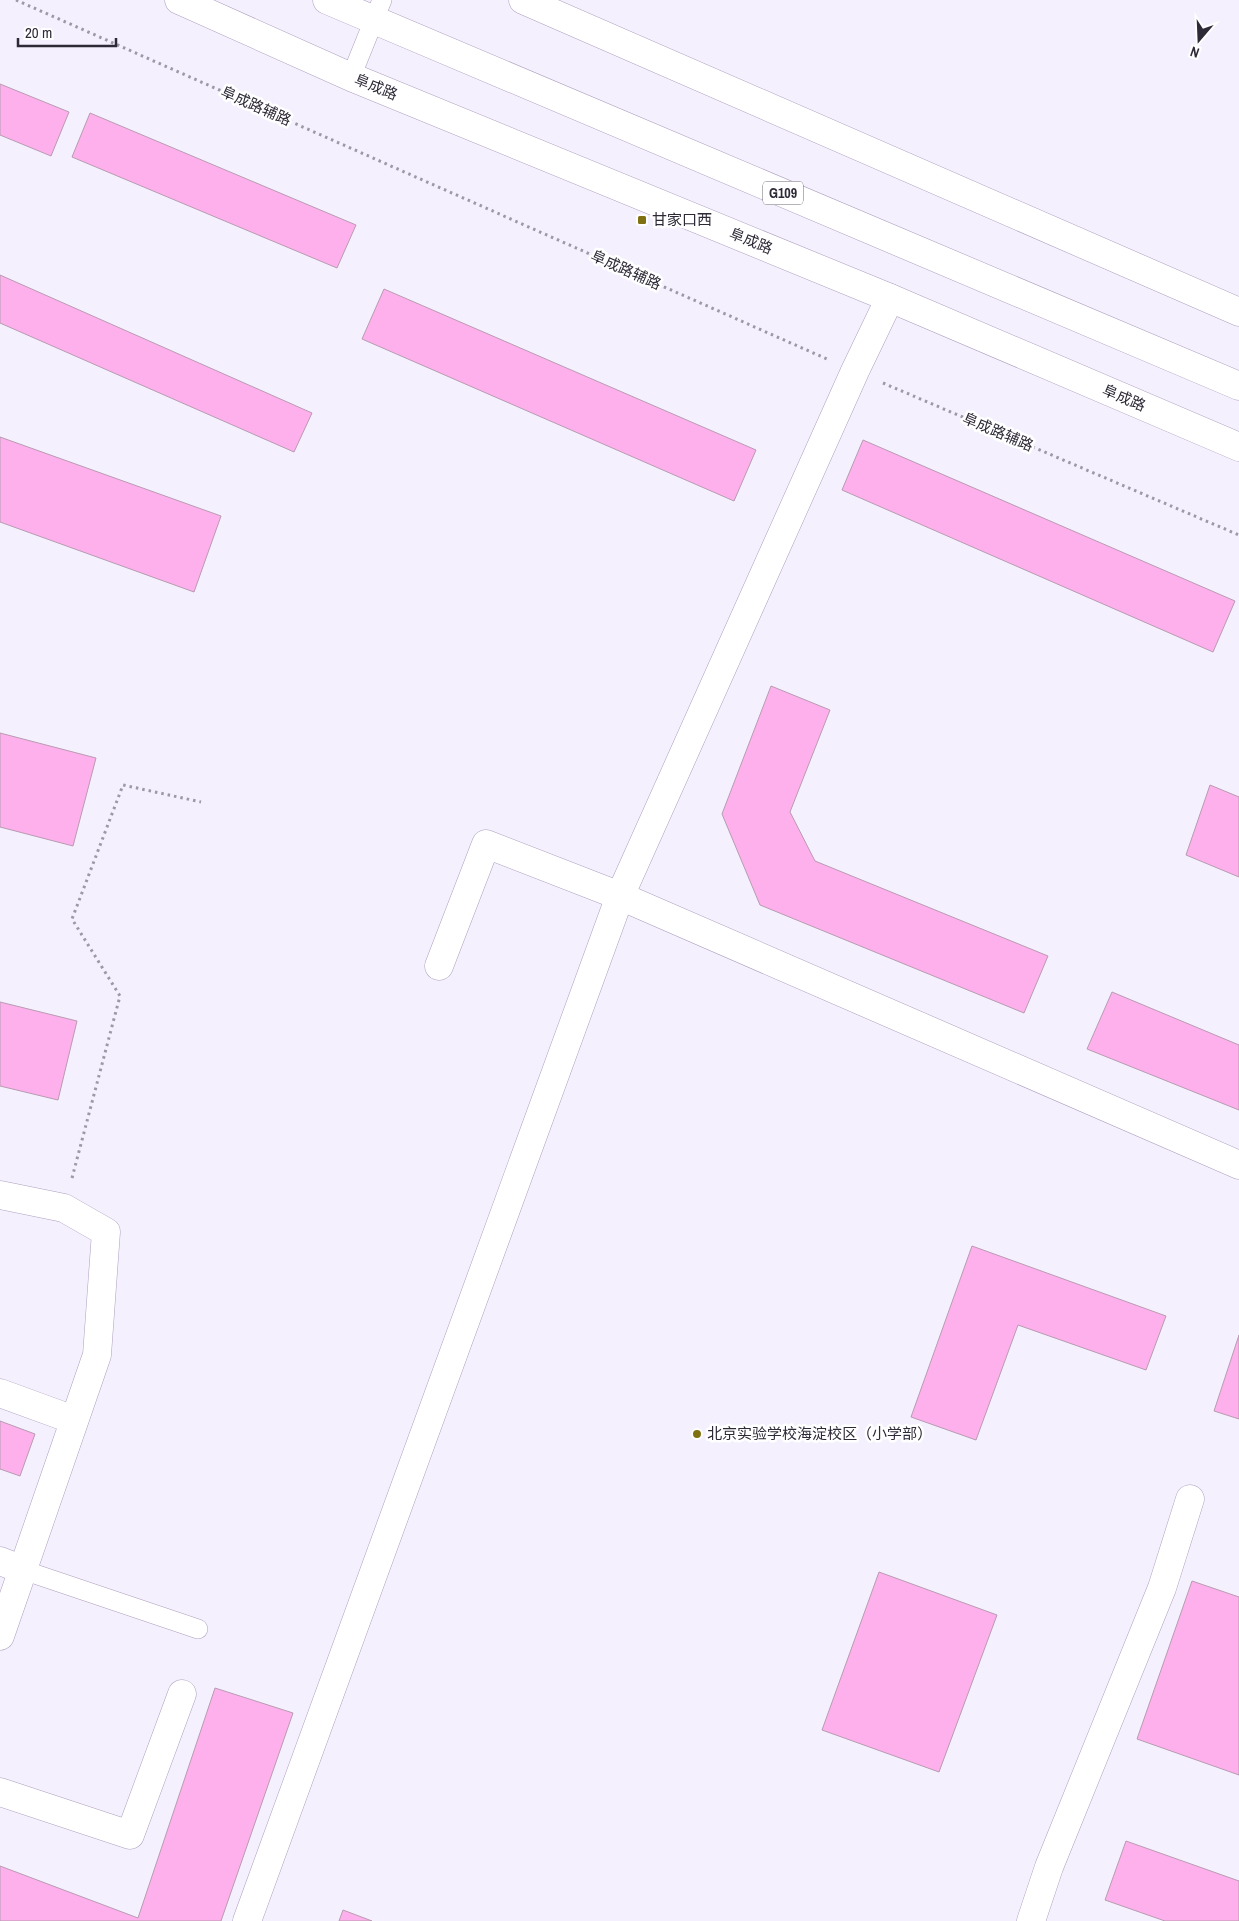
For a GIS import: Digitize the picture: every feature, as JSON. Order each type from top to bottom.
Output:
[{"type":"main road","name":"阜成路","points":[[179,0],[351,77],[890,298],[1239,448]]},
{"type":"main road","name":"G109","points":[[327,0],[378,10],[1239,386]]},
{"type":"main road","points":[[523,0],[1239,312]]},
{"type":"main road","points":[[246,1921],[620,896],[854,371],[890,298]]},
{"type":"main road","points":[[439,966],[486,844],[620,896],[1239,1165]]},
{"type":"main road","points":[[0,1195],[64,1208],[106,1232],[97,1355],[74,1420],[11,1565],[0,1636]]},
{"type":"main road","points":[[0,1393],[74,1420]]},
{"type":"main road","points":[[1031,1921],[1049,1867],[1162,1588],[1190,1499]]},
{"type":"main road","points":[[0,1792],[130,1835],[182,1694]]},
{"type":"lane","points":[[351,77],[378,10]]},
{"type":"lane","points":[[11,1565],[198,1629]]},
{"type":"path","name":"阜成路辅路","points":[[16,0],[854,371],[1239,536]]},
{"type":"path","points":[[64,1208],[120,996],[72,919],[123,785],[201,802]]},
{"type":"building","points":[[0,84],[69,112],[51,156],[0,135]]},
{"type":"building","points":[[90,113],[356,225],[337,268],[72,157]]},
{"type":"building","points":[[0,275],[312,413],[294,452],[0,323]]},
{"type":"building","points":[[384,289],[756,450],[734,501],[362,339]]},
{"type":"building","points":[[0,437],[221,516],[194,592],[0,522]]},
{"type":"building","points":[[863,440],[1235,601],[1213,652],[842,490]]},
{"type":"building","points":[[771,686],[830,710],[790,812],[815,861],[1048,956],[1024,1013],[760,905],[722,814]]},
{"type":"building","points":[[0,733],[96,758],[73,846],[0,827]]},
{"type":"building","points":[[1210,785],[1239,797],[1239,877],[1186,855]]},
{"type":"building","points":[[1112,992],[1239,1045],[1239,1110],[1087,1049]]},
{"type":"building","points":[[0,1002],[77,1021],[58,1100],[0,1086]]},
{"type":"building","points":[[972,1246],[1166,1316],[1146,1370],[1018,1325],[976,1440],[911,1417]]},
{"type":"building","points":[[1239,1335],[1239,1419],[1214,1411]]},
{"type":"building","points":[[0,1421],[35,1434],[20,1476],[0,1469]]},
{"type":"building","points":[[879,1572],[997,1615],[939,1772],[822,1730]]},
{"type":"building","points":[[1192,1581],[1239,1597],[1239,1775],[1137,1739]]},
{"type":"building","points":[[215,1688],[293,1713],[221,1921],[0,1921],[0,1866],[138,1918]]},
{"type":"building","points":[[1126,1841],[1239,1881],[1239,1921],[1165,1921],[1105,1900]]},
{"type":"building","points":[[343,1910],[372,1921],[339,1921]]},
{"type":"place","name":"甘家口西","points":[[642,220]]},
{"type":"place","name":"北京实验学校海淀校区（小学部）","points":[[697,1434]]}]
